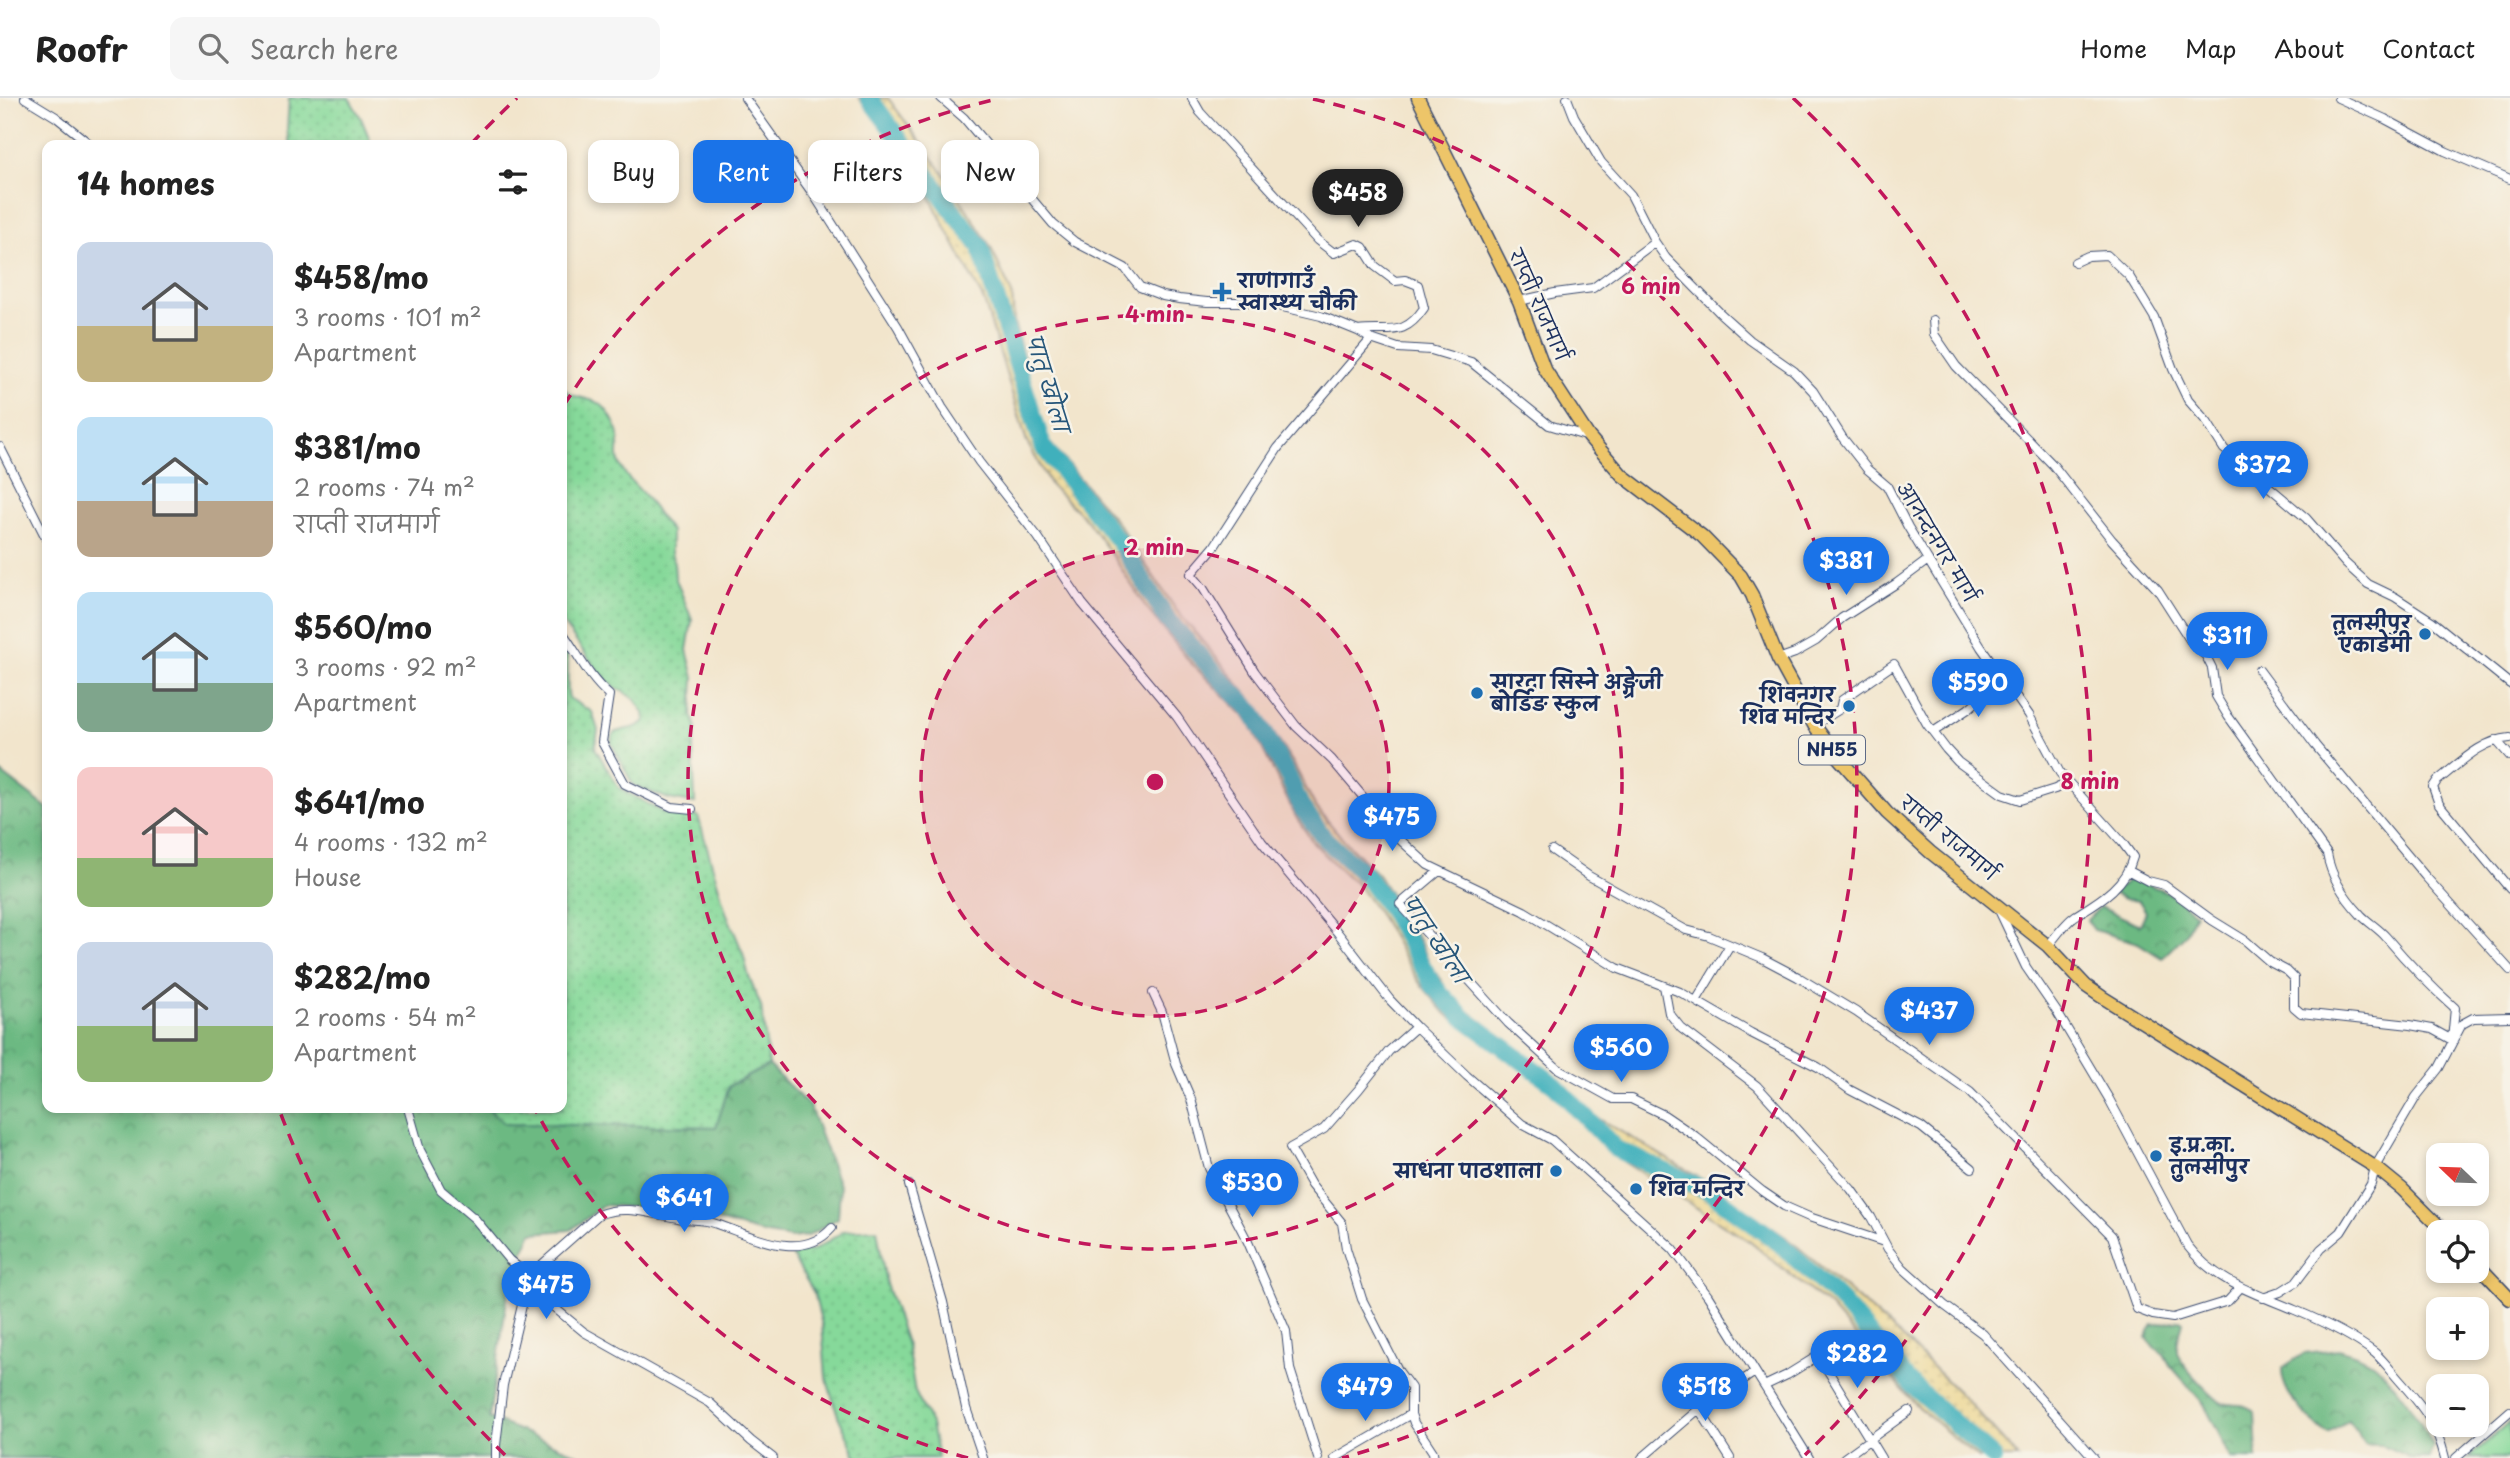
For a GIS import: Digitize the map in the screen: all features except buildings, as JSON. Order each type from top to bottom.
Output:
[{"type":"main road","name":"राप्ती राजमार्ग","points":[[1418,98],[1519,301],[1544,368],[1589,437],[1622,475],[1702,536],[1741,576],[1752,595],[1778,659],[1814,724],[1837,756],[1906,832],[2048,946],[2086,986],[2375,1167],[2433,1220]]},
{"type":"main road","points":[[2489,1277],[2510,1299]]},
{"type":"street","points":[[25,98],[56,117],[85,140]]},
{"type":"street","points":[[744,98],[816,198],[898,327],[942,407],[979,462],[1038,537],[1082,603],[1177,717],[1262,842],[1390,1000],[1416,1027],[1515,1118],[1552,1140],[1673,1249],[1708,1296],[1809,1458]]},
{"type":"street","points":[[941,98],[964,118],[1053,224],[1075,242],[1125,268],[1140,287],[1179,299],[1261,302],[1321,316],[1398,348],[1431,350],[1471,362],[1549,425],[1589,437]]},
{"type":"street","points":[[1192,98],[1200,113],[1317,240],[1334,253],[1357,244],[1363,247],[1375,267],[1395,281],[1405,280],[1418,285],[1424,309],[1416,321],[1403,329],[1387,332],[1370,329],[1358,331]]},
{"type":"street","name":"आनन्दनगर मार्ग","points":[[1567,98],[1574,116],[1601,162],[1631,195],[1666,258],[1750,340],[1794,371],[1813,391],[1842,437],[1867,468],[1886,486],[1981,647],[2029,715],[2067,783],[2083,797],[2133,857],[2129,871]]},
{"type":"street","points":[[2338,98],[2385,118],[2445,151],[2510,179]]},
{"type":"street","points":[[1519,301],[1593,288],[1655,242]]},
{"type":"street","points":[[2075,262],[2088,256],[2107,255],[2129,276],[2154,317],[2188,400],[2207,422],[2224,449],[2306,518],[2362,580],[2432,621],[2510,684]]},
{"type":"street","points":[[1933,320],[1934,334],[1956,366],[2053,464],[2112,540],[2158,590],[2190,640],[2206,656],[2212,668],[2216,695],[2228,716],[2327,854],[2330,871],[2345,895],[2423,979],[2455,1008],[2452,1040]]},
{"type":"street","points":[[1371,339],[1278,448],[1214,547],[1191,574],[1203,588],[1255,672],[1296,726],[1332,760],[1416,856],[1439,871],[1524,911],[1616,968],[1696,1001],[1751,1034],[1818,1067],[1850,1090],[1914,1122],[1972,1168]]},
{"type":"street","points":[[0,447],[42,531]]},
{"type":"street","points":[[1778,659],[1816,641],[1842,618],[1928,560]]},
{"type":"street","points":[[567,639],[577,659],[598,686],[609,695],[602,742],[625,784],[672,807],[692,809]]},
{"type":"street","points":[[1814,724],[1840,709],[1842,700],[1894,664],[1933,732],[1958,762],[2002,794],[2020,800],[2067,783]]},
{"type":"street","points":[[2259,670],[2323,755],[2425,876],[2510,970]]},
{"type":"street","points":[[1933,732],[1968,709],[2003,679]]},
{"type":"street","points":[[2510,737],[2480,748],[2433,787],[2440,804],[2510,889]]},
{"type":"street","points":[[2496,740],[2510,756]]},
{"type":"street","points":[[1552,850],[1589,876],[1686,930],[1709,936],[1762,958],[1856,1012],[1970,1092],[2112,1236],[2137,1309],[2173,1318],[2228,1301],[2240,1288]]},
{"type":"street","points":[[1439,871],[1401,904],[1508,1023],[1557,1068],[1613,1099],[1631,1099],[1664,1115],[1784,1206],[1884,1242]]},
{"type":"street","points":[[2048,946],[2073,917],[2088,910],[2113,890],[2129,871],[2148,881],[2164,885],[2246,941],[2270,962],[2287,971],[2294,978],[2294,1007],[2301,1013],[2410,1025],[2432,1029],[2452,1040]]},
{"type":"street","points":[[1996,903],[2026,967],[2057,1012],[2109,1099],[2187,1245],[2211,1271],[2240,1288],[2297,1311],[2375,1353],[2423,1407],[2440,1437],[2445,1458]]},
{"type":"street","points":[[1696,1001],[1730,946]]},
{"type":"street","points":[[1664,986],[1669,1013],[1681,1028],[1757,1086],[1851,1189],[1903,1268],[1944,1305],[1983,1334],[2094,1458]]},
{"type":"street","points":[[1153,993],[1162,1012],[1176,1064],[1191,1099],[1209,1168],[1242,1230],[1286,1331],[1290,1369],[1318,1458]]},
{"type":"street","points":[[2263,1298],[2296,1282],[2321,1249],[2341,1232],[2371,1184],[2375,1167],[2416,1097],[2439,1068],[2462,1024],[2473,1018],[2510,1017]]},
{"type":"street","points":[[1416,1027],[1389,1051],[1324,1129],[1290,1148],[1311,1185],[1342,1223],[1346,1248],[1362,1299],[1399,1372],[1411,1388],[1411,1413],[1434,1458]]},
{"type":"street","points":[[409,1113],[420,1150],[441,1190],[475,1219],[509,1260],[529,1276],[534,1291],[558,1313],[615,1350],[710,1403],[743,1435],[773,1458]]},
{"type":"street","points":[[909,1185],[943,1302],[966,1408],[983,1458]]},
{"type":"street","points":[[496,1458],[502,1385],[529,1276],[598,1215],[611,1210],[641,1211],[708,1222],[758,1240],[790,1245],[810,1244],[825,1236],[832,1228]]},
{"type":"street","points":[[1764,1385],[1850,1336]]},
{"type":"street","points":[[1819,1356],[1881,1458]]},
{"type":"street","points":[[1642,1458],[1699,1409],[1755,1372]]},
{"type":"street","points":[[1699,1409],[1730,1458]]},
{"type":"street","points":[[1844,1458],[1909,1411]]},
{"type":"street","points":[[2456,1458],[2510,1411]]},
{"type":"street","points":[[1335,1458],[1411,1413]]},
{"type":"green space","points":[[289,98],[349,98],[370,140],[289,140]]},
{"type":"green space","points":[[567,392],[597,402],[607,411],[618,432],[621,467],[671,531],[675,577],[692,620],[687,650],[694,678],[692,715],[696,727],[693,748],[695,803],[669,799],[633,785],[611,742],[614,733],[642,724],[645,721],[644,713],[634,698],[613,686],[600,674],[567,629]]},
{"type":"green space","points":[[567,684],[569,698],[592,712],[598,730],[595,748],[619,788],[664,813],[698,816],[726,912],[761,1006],[769,1065],[729,1086],[717,1127],[505,1124],[493,1113],[567,1113]]},
{"type":"green space","points":[[0,772],[42,804],[42,1113],[493,1113],[505,1124],[716,1127],[729,1086],[769,1065],[810,1107],[840,1188],[838,1218],[808,1236],[791,1238],[711,1219],[645,1208],[604,1205],[571,1230],[532,1233],[510,1280],[489,1418],[586,1458],[0,1458]]},
{"type":"green space","points":[[2131,878],[2167,892],[2195,913],[2185,935],[2162,958],[2138,943],[2094,930],[2087,920],[2100,907],[2140,925],[2146,912],[2139,901],[2124,899],[2113,893]]},
{"type":"green space","points":[[877,1229],[886,1284],[907,1346],[915,1392],[931,1424],[938,1458],[857,1458],[838,1416],[826,1377],[822,1325],[814,1293],[790,1252],[813,1251],[844,1231]]},
{"type":"green space","points":[[2180,1320],[2183,1322],[2177,1350],[2188,1370],[2220,1402],[2246,1406],[2255,1412],[2257,1458],[2231,1458],[2204,1404],[2170,1365],[2164,1354],[2147,1338],[2153,1325]]},
{"type":"green space","points":[[2339,1349],[2371,1362],[2392,1383],[2415,1414],[2433,1446],[2429,1458],[2411,1458],[2382,1445],[2366,1445],[2348,1420],[2328,1434],[2312,1421],[2297,1406],[2283,1378],[2282,1368],[2305,1353]]},
{"type":"green space","points":[[2510,1422],[2510,1458],[2468,1458]]},
{"type":"sand","points":[[859,98],[888,98],[919,140],[891,140]]},
{"type":"sand","points":[[927,151],[941,170],[941,203],[963,203],[990,246],[1012,294],[1014,322],[1034,399],[1050,443],[1119,525],[1177,611],[1252,700],[1293,763],[1315,806],[1378,875],[1419,940],[1431,966],[1455,1001],[1541,1066],[1591,1114],[1710,1184],[1791,1241],[1903,1338],[1967,1401],[2019,1458],[1978,1458],[1918,1407],[1829,1306],[1749,1241],[1624,1162],[1589,1130],[1546,1083],[1446,1014],[1418,981],[1381,917],[1358,885],[1313,842],[1296,817],[1249,721],[1191,663],[1147,609],[1086,519],[1051,486],[1027,442],[984,301],[927,191]]},
{"type":"waterway","name":"पातु खोला","points":[[869,98],[980,247],[1043,447],[1119,542],[1167,619],[1253,712],[1302,808],[1326,840],[1366,876],[1393,914],[1433,985],[1464,1018],[1555,1085],[1616,1149],[1710,1192],[1779,1243],[1840,1300],[1914,1387],[1994,1458]]},
{"type":"place","name":"राणागाउँ स्वास्थ्य चौकी","points":[[1222,292]]},
{"type":"place","name":"तुलसीपुर एकाडेमी","points":[[2425,634]]},
{"type":"place","name":"सारदा सिस्ने अङ्ग्रेजी बोर्डिङ स्कुल","points":[[1477,693]]},
{"type":"place","name":"शिवनगर शिव मन्दिर","points":[[1849,706]]},
{"type":"place","name":"इ.प्र.का. तुलसीपुर","points":[[2156,1156]]},
{"type":"place","name":"साधना पाठशाला","points":[[1556,1171]]},
{"type":"place","name":"शिव मन्दिर","points":[[1636,1189]]}]
